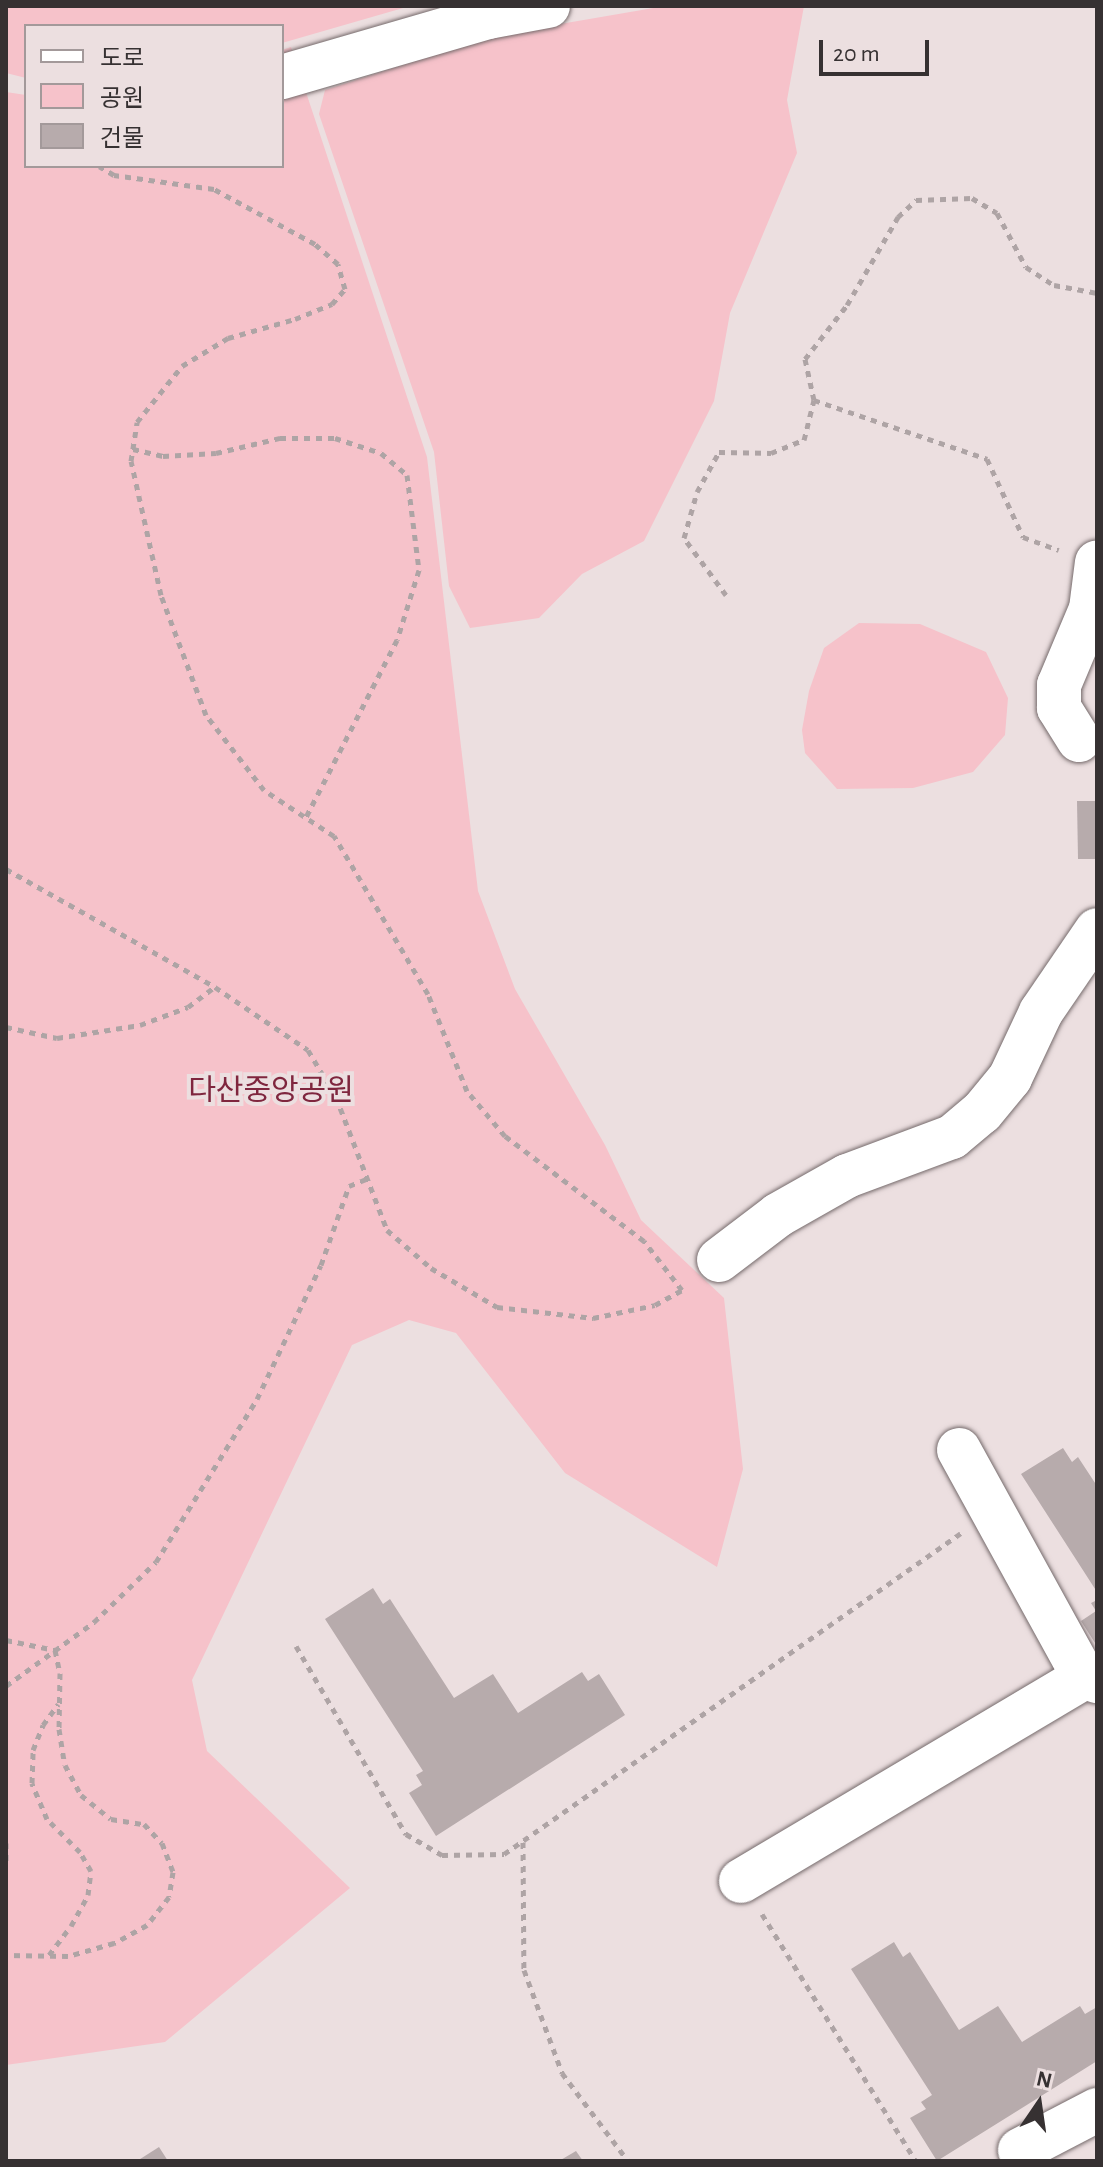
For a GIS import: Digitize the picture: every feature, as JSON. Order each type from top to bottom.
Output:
[{"type":"lane","points":[[284,76],[489,17],[548,6]]},
{"type":"lane","points":[[1079,740],[1059,708],[1059,685],[1091,609],[1096,563]]},
{"type":"lane","points":[[719,1260],[778,1215],[847,1176],[952,1137],[972,1120],[1010,1078],[1041,1012],[1097,930]]},
{"type":"lane","points":[[741,1881],[1090,1679],[959,1450]]},
{"type":"lane","points":[[1020,2150],[1097,2110]]},
{"type":"path","points":[[6,869],[215,987],[308,1050],[336,1097],[387,1230],[431,1268],[497,1307],[593,1318],[655,1305],[682,1290],[644,1241],[505,1136],[467,1091],[428,994],[334,836],[264,790],[206,715],[161,595],[131,461],[137,422],[182,366],[228,338],[295,319],[332,304],[345,289],[338,264],[315,244],[214,189],[114,175],[102,168]]},
{"type":"path","points":[[726,595],[684,538],[697,492],[719,452],[771,453],[804,440],[814,400],[805,359],[847,305],[898,217],[916,200],[972,198],[997,213],[1026,267],[1054,285],[1097,293]]},
{"type":"path","points":[[814,400],[987,459],[1023,537],[1096,563]]},
{"type":"path","points":[[133,449],[163,456],[216,453],[280,438],[335,438],[381,453],[407,475],[419,570],[397,640],[306,817]]},
{"type":"path","points":[[6,1027],[57,1038],[140,1025],[188,1007],[215,987]]},
{"type":"path","points":[[6,1686],[94,1622],[156,1562],[257,1399],[321,1265],[349,1186],[366,1179]]},
{"type":"path","points":[[296,1646],[406,1834],[442,1855],[504,1854],[994,1510]]},
{"type":"path","points":[[6,1640],[55,1650]]},
{"type":"path","points":[[6,1955],[68,1956],[114,1943],[147,1925],[169,1897],[173,1872],[162,1843],[144,1824],[111,1819],[81,1795],[65,1765],[55,1650]]},
{"type":"path","points":[[48,1956],[71,1926],[88,1895],[91,1871],[80,1852],[47,1819],[32,1783],[33,1750],[43,1725],[59,1703]]},
{"type":"path","points":[[523,1841],[524,1970],[562,2073],[628,2161]]},
{"type":"path","points":[[6,1843],[9,1850],[6,1866]]},
{"type":"path","points":[[741,1881],[916,2161]]},
{"type":"green space","points":[[6,6],[410,6],[284,42],[284,24],[24,24],[24,78],[6,73]]},
{"type":"green space","points":[[665,6],[804,6],[787,100],[797,153],[730,313],[714,401],[644,541],[582,574],[539,618],[470,628],[449,586],[434,452],[319,114],[325,90],[496,35]]},
{"type":"green space","name":"다산중앙공원","points":[[291,47],[427,457],[478,891],[515,989],[605,1145],[641,1220],[724,1298],[743,1469],[717,1567],[565,1473],[456,1333],[409,1320],[352,1345],[192,1680],[207,1751],[350,1888],[165,2042],[6,2065],[6,92],[24,95],[24,168],[284,168],[284,49]]},
{"type":"green space","points":[[859,623],[920,624],[986,652],[1008,698],[1005,735],[973,772],[913,788],[837,789],[805,753],[802,730],[809,691],[824,648]]},
{"type":"building","points":[[1077,801],[1097,801],[1097,859],[1078,859]]},
{"type":"building","points":[[1063,1448],[1072,1462],[1078,1457],[1097,1486],[1097,1592],[1021,1474]]},
{"type":"building","points":[[373,1588],[383,1604],[390,1599],[454,1698],[493,1674],[518,1713],[582,1672],[588,1681],[599,1674],[625,1715],[436,1836],[409,1793],[422,1785],[416,1775],[423,1771],[325,1619]]},
{"type":"building","points":[[1097,1600],[1097,1646],[1081,1621],[1096,1611],[1091,1603]]},
{"type":"building","points":[[894,1942],[903,1957],[910,1952],[959,2030],[998,2006],[1022,2042],[1080,2006],[1085,2014],[1097,2007],[1097,2061],[937,2161],[910,2118],[926,2109],[921,2102],[932,2095],[851,1969]]},
{"type":"building","points":[[159,2147],[168,2161],[137,2161]]},
{"type":"building","points":[[576,2151],[583,2161],[559,2161]]}]
